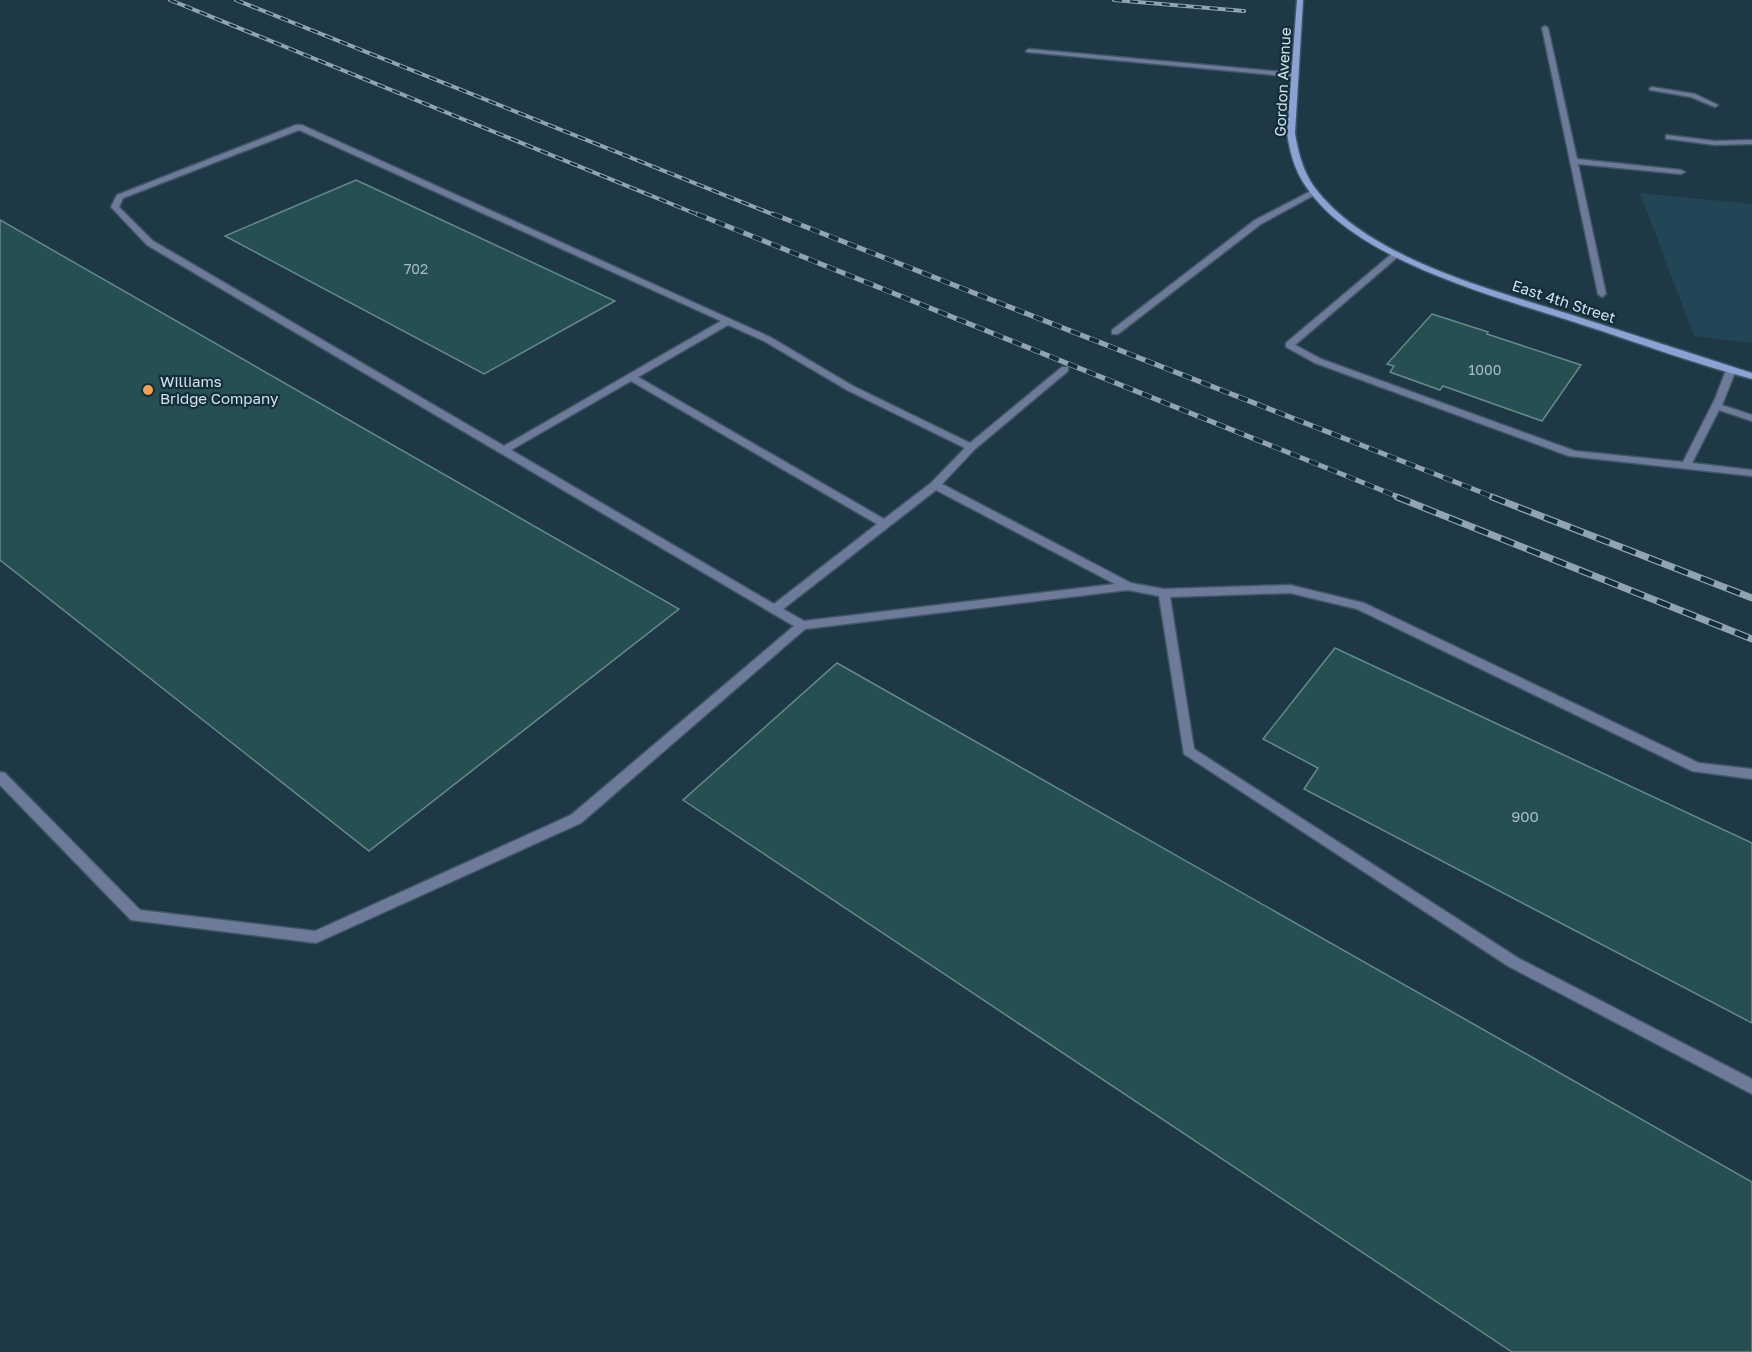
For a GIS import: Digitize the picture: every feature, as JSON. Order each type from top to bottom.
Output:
[{"type":"street","name":"Gordon Avenue","points":[[1300,0],[1291,133],[1293,150],[1314,193],[1337,215],[1373,240]]},
{"type":"street","name":"East 4th Street","points":[[1373,240],[1398,254],[1498,294],[1752,376]]},
{"type":"lane","points":[[1545,28],[1602,294]]},
{"type":"lane","points":[[1029,51],[1295,75]]},
{"type":"lane","points":[[1652,89],[1684,93],[1704,99],[1714,105]]},
{"type":"lane","points":[[802,625],[150,243],[116,207],[120,197],[299,127],[767,339],[850,388],[970,447]]},
{"type":"lane","points":[[1669,137],[1714,143],[1751,138]]},
{"type":"lane","points":[[1574,161],[1681,172]]},
{"type":"lane","points":[[1115,332],[1258,222],[1314,193]]},
{"type":"lane","points":[[1398,254],[1289,345],[1318,361],[1573,454],[1752,473]]},
{"type":"lane","points":[[502,451],[728,321]]},
{"type":"lane","points":[[775,609],[935,485],[970,447],[1065,369]]},
{"type":"lane","points":[[1686,465],[1716,406],[1731,370]]},
{"type":"lane","points":[[631,377],[885,524]]},
{"type":"lane","points":[[1716,406],[1752,418]]},
{"type":"lane","points":[[935,485],[1128,586],[1164,593],[1290,589],[1360,606],[1698,768],[1752,774]]},
{"type":"lane","points":[[0,777],[136,915],[316,937],[576,819],[802,625],[1128,586]]},
{"type":"lane","points":[[1164,593],[1188,752],[1513,962],[1752,1088]]},
{"type":"shaded area","points":[[1640,193],[1752,204],[1752,343],[1694,336]]},
{"type":"building","points":[[356,180],[615,301],[484,374],[225,236]]},
{"type":"building","name":"Williams Bridge Company","points":[[0,220],[679,609],[369,851],[0,560]]},
{"type":"building","points":[[1432,314],[1581,365],[1542,421],[1443,386],[1440,390],[1390,372],[1394,366],[1387,364]]},
{"type":"building","points":[[1335,648],[1752,843],[1752,1023],[1304,789],[1318,768],[1263,739]]},
{"type":"building","points":[[837,663],[1752,1182],[1752,1352],[1512,1352],[683,800]]},
{"type":"railway","points":[[170,0],[701,216]]},
{"type":"railway","points":[[236,0],[777,216]]},
{"type":"railway","points":[[1114,0],[1244,11]]},
{"type":"railway","points":[[697,214],[1401,498]]},
{"type":"railway","points":[[773,214],[1496,498]]},
{"type":"railway","points":[[1397,497],[1752,639]]},
{"type":"railway","points":[[1492,497],[1752,598]]},
{"type":"place","name":"Williams Bridge Company","points":[[148,390]]}]
